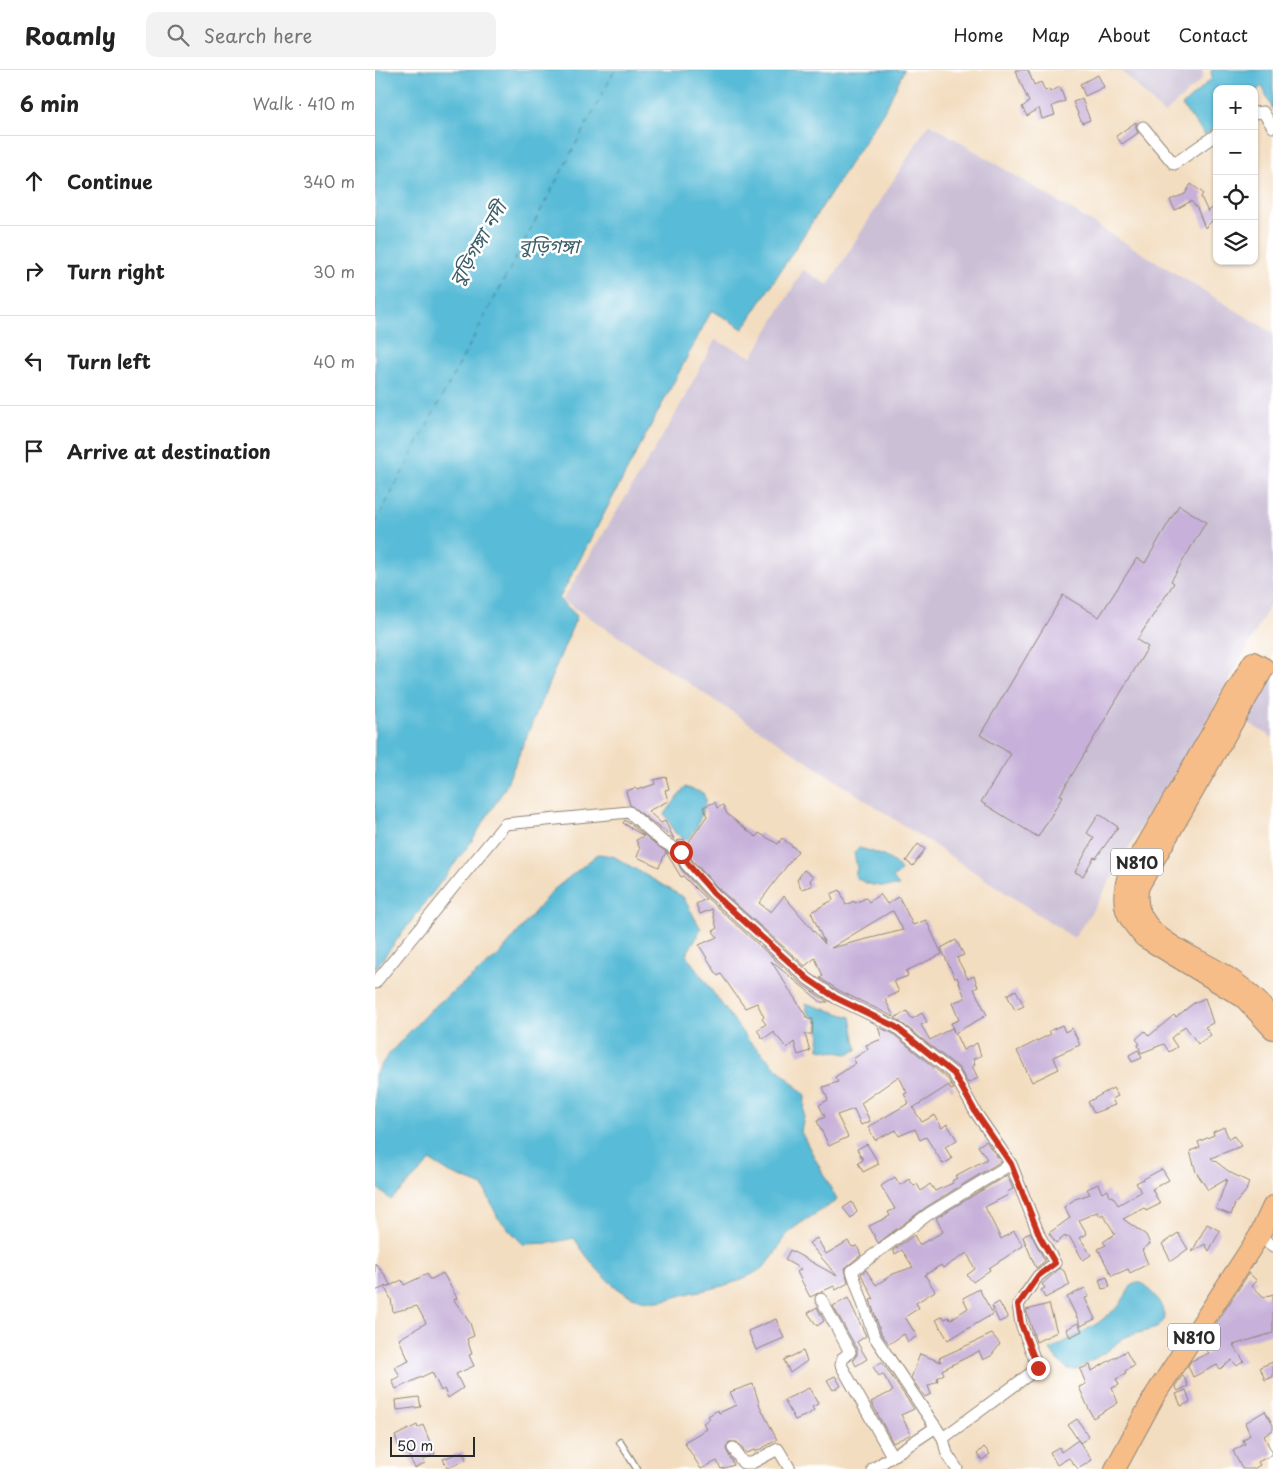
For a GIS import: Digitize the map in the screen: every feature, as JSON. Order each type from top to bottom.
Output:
[{"type":"highway","name":"N810","points":[[1273,1019],[1256,999],[1241,987],[1160,937],[1146,924],[1137,904],[1139,886],[1264,668],[1253,662],[1127,880],[1123,896],[1125,911],[1133,925],[1144,937],[1244,998],[1273,1030]]},
{"type":"highway","name":"N810","points":[[1115,1469],[1155,1395],[1266,1241],[1273,1206]]},
{"type":"street","points":[[1258,113],[1263,112],[1273,127]]},
{"type":"street","points":[[1143,127],[1174,164],[1213,137]]},
{"type":"street","points":[[375,983],[505,824],[629,812],[662,842],[681,852],[687,864],[702,878],[713,893],[808,979],[836,998],[896,1027],[954,1074],[976,1113],[1011,1164],[1040,1237],[1055,1263],[1038,1276],[1018,1305],[1021,1324],[1038,1368],[943,1438]]},
{"type":"street","points":[[957,1469],[947,1454],[943,1438],[874,1336],[852,1271],[930,1214],[1011,1164]]},
{"type":"street","points":[[821,1299],[850,1352],[843,1358],[841,1365],[893,1456]]},
{"type":"street","points":[[873,1469],[935,1427]]},
{"type":"street","points":[[733,1448],[743,1464],[752,1463],[778,1448],[789,1469]]},
{"type":"lane","points":[[620,1442],[637,1469]]},
{"type":"shaded area","points":[[1121,70],[1203,70],[1203,78],[1164,114]]},
{"type":"shaded area","points":[[929,123],[1273,333],[1273,600],[1198,737],[1146,818],[1096,905],[1074,938],[563,600],[673,419],[715,340],[752,357],[803,270],[828,285]]},
{"type":"shaded area","points":[[1273,673],[1273,738],[1244,720]]},
{"type":"water","name":"বুড়িগঙ্গা","points":[[375,70],[904,70],[887,106],[743,329],[712,310],[559,599],[577,616],[505,788],[471,842],[375,969]]},
{"type":"water","points":[[1211,70],[1273,70],[1273,110],[1262,86],[1258,90],[1258,85],[1213,85],[1213,128],[1205,135],[1182,106],[1212,78]]},
{"type":"water","points":[[685,787],[703,793],[706,800],[697,827],[687,840],[675,833],[665,814]]},
{"type":"water","points":[[859,848],[876,853],[894,862],[901,871],[893,878],[899,886],[881,886],[859,880],[855,876],[857,868],[854,852]]},
{"type":"water","points":[[598,854],[613,856],[683,897],[701,929],[686,955],[747,1039],[805,1095],[801,1132],[837,1200],[789,1232],[767,1264],[755,1273],[713,1289],[658,1301],[645,1301],[632,1297],[620,1290],[599,1271],[574,1238],[551,1243],[523,1244],[498,1218],[483,1186],[450,1173],[431,1161],[391,1200],[375,1186],[375,1074],[388,1055],[430,1010],[499,955],[552,891]]},
{"type":"water","points":[[805,1003],[851,1017],[857,1050],[847,1054],[819,1049],[818,1024],[808,1014]]},
{"type":"water","points":[[1133,1283],[1142,1283],[1160,1303],[1165,1319],[1157,1328],[1124,1337],[1109,1350],[1075,1370],[1068,1369],[1057,1360],[1050,1350],[1098,1323],[1119,1306]]},
{"type":"building","points":[[1015,70],[1028,70],[1034,85],[1041,82],[1045,91],[1049,89],[1050,92],[1060,87],[1065,101],[1052,106],[1055,115],[1042,119],[1039,108],[1027,116],[1022,107],[1029,102]]},
{"type":"building","points":[[1098,75],[1104,87],[1085,96],[1080,84]]},
{"type":"building","points":[[1082,99],[1090,120],[1082,123],[1073,102]]},
{"type":"building","points":[[1136,122],[1138,133],[1122,144],[1116,136]]},
{"type":"building","points":[[1191,184],[1203,193],[1201,197],[1208,212],[1213,207],[1213,220],[1205,228],[1197,208],[1191,201],[1175,210],[1170,200],[1185,194]]},
{"type":"building","points":[[1179,505],[1206,522],[1171,581],[1174,583],[1137,640],[1148,647],[1060,795],[1063,796],[1038,837],[981,802],[1011,754],[980,735],[1063,595],[1099,617],[1137,558],[1145,563]]},
{"type":"building","points":[[666,777],[669,789],[665,790],[668,801],[648,811],[661,823],[665,821],[674,839],[630,805],[626,791],[635,788],[637,790],[655,784],[654,780]]},
{"type":"building","points":[[715,802],[717,808],[723,805],[727,814],[756,837],[759,833],[778,844],[782,838],[798,851],[759,903],[771,912],[784,896],[825,944],[811,912],[833,900],[831,894],[840,890],[846,905],[866,898],[869,902],[880,894],[887,904],[899,897],[913,925],[926,920],[942,954],[906,971],[908,976],[894,981],[899,992],[885,999],[894,1017],[840,991],[820,978],[823,976],[815,958],[805,966],[718,888],[692,860],[688,849],[677,841],[684,839],[686,846],[707,816],[703,807]],"holes":[[[893,911],[903,930],[831,948]]]},
{"type":"building","points":[[1099,814],[1118,827],[1096,858],[1094,857],[1083,876],[1075,872],[1094,838],[1087,833]]},
{"type":"building","points":[[625,820],[666,852],[659,867],[637,857],[640,849],[636,840],[644,836],[623,823]]},
{"type":"building","points":[[918,844],[925,849],[913,866],[906,861]]},
{"type":"building","points":[[666,852],[675,857],[681,869],[708,899],[803,985],[828,1002],[821,1002],[771,961],[808,1019],[813,1019],[812,1034],[805,1034],[810,1051],[798,1055],[794,1042],[787,1048],[773,1032],[763,1039],[757,1030],[766,1024],[762,1019],[764,1017],[757,1003],[745,1008],[721,974],[718,976],[699,945],[717,937],[713,931],[717,929],[712,909],[700,914],[696,904],[706,899],[683,876],[681,877]]},
{"type":"building","points":[[804,870],[813,877],[810,880],[812,886],[801,889],[797,880]]},
{"type":"building","points":[[956,940],[964,955],[957,958],[968,979],[974,976],[978,987],[974,989],[987,1015],[955,1033],[963,1050],[977,1043],[981,1056],[973,1059],[975,1065],[972,1066],[978,1078],[968,1083],[959,1068],[895,1018],[907,1011],[912,1019],[922,1013],[927,1022],[921,1025],[930,1040],[952,1028],[954,1032],[951,1023],[959,1020],[952,1003],[965,998],[957,977],[955,978],[941,948]]},
{"type":"building","points":[[1016,990],[1024,1006],[1015,1010],[1007,995]]},
{"type":"building","points":[[1205,998],[1213,1023],[1205,1027],[1211,1035],[1198,1044],[1185,1026],[1171,1038],[1177,1047],[1169,1052],[1164,1044],[1141,1053],[1138,1045],[1140,1044],[1136,1039],[1145,1031],[1149,1036],[1174,1015],[1176,1017],[1194,1003]]},
{"type":"building","points":[[1062,1025],[1065,1032],[1072,1028],[1080,1045],[1053,1057],[1059,1069],[1032,1082],[1017,1051],[1051,1034],[1049,1031]]},
{"type":"building","points":[[878,1027],[892,1033],[948,1079],[954,1089],[951,1090],[949,1085],[913,1108],[922,1122],[935,1115],[942,1128],[947,1124],[957,1140],[945,1147],[952,1159],[943,1164],[926,1137],[920,1140],[915,1129],[899,1136],[896,1130],[875,1140],[868,1127],[909,1103],[904,1094],[907,1093],[899,1076],[861,1103],[870,1121],[861,1125],[854,1109],[837,1115],[848,1137],[829,1146],[817,1121],[825,1117],[819,1105],[828,1100],[823,1087],[838,1082],[835,1077],[856,1063],[853,1059],[868,1049],[866,1045],[882,1039]]},
{"type":"building","points":[[1138,1050],[1142,1058],[1132,1062],[1129,1055]]},
{"type":"building","points":[[1113,1088],[1118,1096],[1112,1099],[1115,1105],[1094,1113],[1088,1102]]},
{"type":"building","points":[[1224,1127],[1229,1139],[1234,1136],[1241,1146],[1211,1158],[1231,1173],[1249,1182],[1246,1191],[1235,1204],[1231,1215],[1216,1209],[1227,1179],[1208,1190],[1196,1172],[1190,1151],[1200,1147],[1198,1142],[1214,1135],[1213,1132]]},
{"type":"building","points":[[986,1141],[1000,1162],[926,1207],[878,1243],[869,1226],[890,1216],[888,1212],[895,1209],[881,1186],[895,1177],[900,1185],[909,1179],[914,1186],[917,1184],[921,1191],[930,1184],[935,1191],[953,1183],[952,1181],[957,1178],[955,1176],[987,1159],[978,1146]]},
{"type":"building","points":[[867,1144],[879,1164],[863,1172],[858,1163],[863,1160],[857,1149]]},
{"type":"building","points":[[1162,1169],[1169,1180],[1152,1189],[1160,1204],[1146,1211],[1144,1208],[1123,1219],[1146,1235],[1150,1244],[1142,1250],[1148,1264],[1130,1273],[1128,1269],[1112,1276],[1098,1249],[1106,1245],[1103,1242],[1115,1234],[1103,1214],[1100,1216],[1097,1212],[1079,1220],[1087,1234],[1080,1238],[1091,1255],[1083,1260],[1069,1236],[1066,1238],[1065,1236],[1056,1243],[1049,1233],[1070,1218],[1064,1207],[1075,1199],[1090,1194],[1087,1189],[1098,1184],[1102,1193],[1108,1190],[1110,1197],[1113,1196],[1118,1205],[1141,1192],[1136,1183]]},
{"type":"building","points":[[1007,1175],[1013,1189],[1007,1192],[1008,1195],[985,1207],[1001,1239],[1014,1231],[1023,1246],[989,1268],[990,1270],[973,1282],[967,1275],[975,1269],[967,1253],[943,1268],[941,1265],[925,1275],[935,1291],[916,1303],[919,1308],[905,1317],[917,1336],[908,1342],[904,1334],[889,1344],[881,1333],[870,1300],[874,1299],[861,1274],[866,1270],[876,1285],[893,1274],[913,1267],[902,1250],[895,1254],[893,1250],[914,1235],[919,1245],[943,1232],[936,1218]]},
{"type":"building","points":[[852,1202],[857,1212],[851,1218],[843,1208]]},
{"type":"building","points":[[1207,1224],[1220,1231],[1209,1251],[1205,1244],[1192,1252]]},
{"type":"building","points":[[1030,1232],[1045,1261],[1036,1268],[1023,1237]]},
{"type":"building","points":[[1178,1233],[1188,1249],[1171,1261],[1162,1244]]},
{"type":"building","points":[[817,1238],[826,1254],[848,1241],[852,1247],[857,1246],[861,1255],[845,1268],[848,1283],[836,1290],[834,1286],[810,1297],[797,1272],[801,1269],[785,1260],[790,1250],[837,1276],[809,1243]]},
{"type":"building","points":[[375,1263],[385,1275],[390,1285],[375,1291]]},
{"type":"building","points":[[1060,1268],[1064,1271],[1070,1285],[1045,1298],[1041,1290],[1045,1288],[1042,1284]]},
{"type":"building","points":[[443,1273],[457,1298],[454,1300],[470,1323],[474,1336],[467,1339],[472,1354],[469,1355],[474,1366],[456,1374],[463,1388],[448,1398],[444,1389],[441,1391],[432,1372],[396,1389],[392,1380],[400,1377],[395,1367],[409,1361],[399,1339],[426,1323],[417,1306],[393,1312],[391,1299],[385,1288],[402,1280],[404,1285],[427,1274],[429,1279],[432,1279]]},
{"type":"building","points":[[1249,1273],[1257,1281],[1252,1286],[1264,1297],[1273,1294],[1273,1333],[1233,1345],[1244,1361],[1237,1366],[1232,1360],[1220,1369],[1217,1365],[1193,1377],[1188,1366],[1191,1361],[1209,1353],[1202,1345],[1212,1334],[1210,1333]]},
{"type":"building","points":[[1107,1277],[1110,1287],[1102,1289],[1099,1280]]},
{"type":"building","points":[[1085,1288],[1089,1297],[1085,1298],[1095,1319],[1081,1326],[1067,1297]]},
{"type":"building","points":[[979,1289],[993,1314],[948,1340],[936,1320],[943,1316],[945,1319],[949,1317],[950,1320],[968,1308],[963,1298]]},
{"type":"building","points":[[848,1298],[866,1336],[857,1342],[867,1359],[856,1366],[853,1360],[857,1355],[857,1349],[833,1306]]},
{"type":"building","points":[[999,1302],[1008,1318],[999,1322],[992,1306]]},
{"type":"building","points":[[1049,1304],[1057,1332],[1036,1342],[1026,1310]]},
{"type":"building","points":[[817,1307],[824,1321],[817,1326],[808,1313]]},
{"type":"building","points":[[776,1319],[784,1338],[756,1350],[748,1331]]},
{"type":"building","points":[[1078,1323],[1082,1331],[1070,1337],[1066,1329]]},
{"type":"building","points":[[992,1334],[1000,1344],[991,1356],[983,1360],[979,1351],[942,1370],[944,1374],[937,1378],[938,1381],[928,1386],[931,1394],[925,1397],[911,1378],[920,1354],[941,1362],[939,1358]]},
{"type":"building","points":[[803,1351],[807,1361],[790,1373],[784,1360]]},
{"type":"building","points":[[1126,1351],[1134,1366],[1125,1371],[1126,1374],[1116,1379],[1119,1385],[1112,1388],[1118,1403],[1093,1418],[1079,1387],[1086,1384],[1080,1369],[1090,1365],[1092,1371]]},
{"type":"building","points":[[882,1362],[914,1409],[901,1415],[911,1434],[893,1443],[871,1402],[893,1391],[883,1374],[879,1376],[873,1367]]},
{"type":"building","points":[[1273,1362],[1273,1377],[1265,1380],[1260,1367]]},
{"type":"building","points":[[1183,1375],[1188,1386],[1178,1391],[1175,1386]]},
{"type":"building","points":[[835,1376],[841,1386],[833,1390],[827,1380]]},
{"type":"building","points":[[753,1384],[760,1406],[777,1440],[755,1452],[754,1450],[746,1453],[737,1442],[729,1442],[726,1449],[734,1465],[721,1469],[717,1461],[701,1469],[684,1442],[707,1429],[703,1423],[710,1419],[708,1416],[718,1410],[719,1413],[736,1405],[730,1392]]},
{"type":"building","points":[[809,1388],[818,1404],[812,1407],[814,1410],[809,1414],[795,1420],[784,1400]]},
{"type":"building","points":[[1186,1390],[1190,1402],[1181,1406],[1176,1394]]},
{"type":"building","points":[[419,1397],[421,1407],[397,1410],[396,1400]]},
{"type":"building","points":[[1265,1411],[1273,1425],[1273,1430],[1264,1436],[1273,1454],[1258,1462],[1260,1465],[1254,1469],[1242,1469],[1233,1451],[1245,1444],[1243,1440],[1250,1435],[1245,1423]]},
{"type":"building","points":[[1077,1419],[1089,1437],[1080,1443],[1068,1425]]},
{"type":"building","points":[[417,1425],[418,1428],[423,1425],[435,1454],[423,1459],[425,1463],[415,1468],[404,1447],[400,1449],[395,1436]]},
{"type":"building","points":[[1078,1440],[1092,1460],[1078,1469],[1069,1458],[1057,1465],[1050,1452],[1059,1447],[1061,1452]]},
{"type":"building","points":[[984,1447],[990,1454],[982,1460],[977,1454]]},
{"type":"building","points":[[463,1451],[466,1460],[447,1468],[443,1459]]},
{"type":"ferry route","points":[[375,524],[615,70]]},
{"type":"route","points":[[681,852],[687,864],[702,878],[713,893],[808,979],[836,998],[896,1027],[954,1074],[976,1113],[1011,1164],[1040,1237],[1055,1263],[1038,1276],[1018,1305],[1021,1324],[1038,1368]]},
{"type":"water label","name":"বুড়িগঙ্গা নদী","points":[[477,243]]}]
